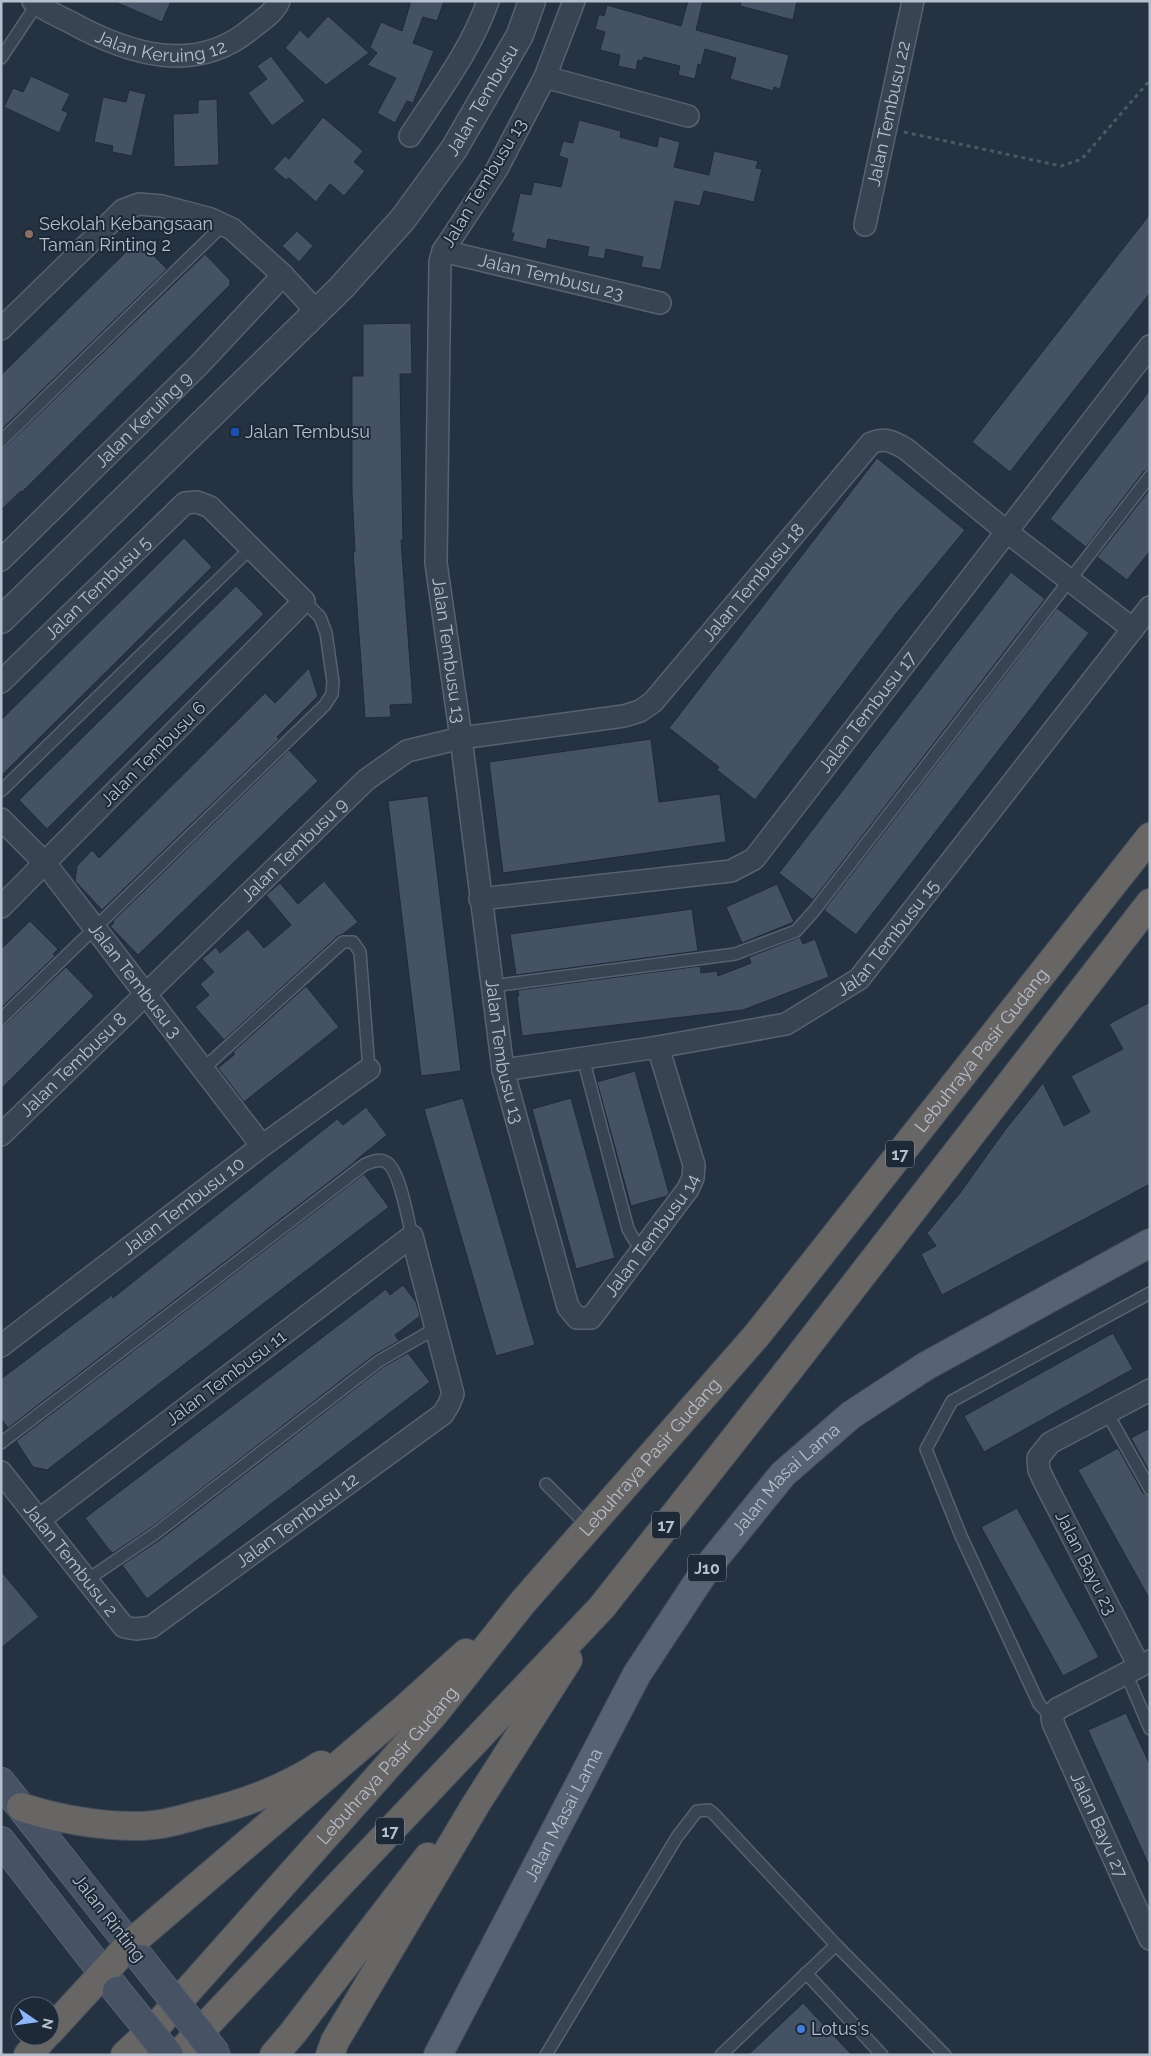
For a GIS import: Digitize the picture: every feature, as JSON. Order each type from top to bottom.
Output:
[{"type":"highway","name":"Lebuhraya Pasir Gudang","points":[[124,2055],[161,2021],[434,1714],[523,1602],[757,1335],[1150,837]]},
{"type":"highway","name":"17","points":[[178,2055],[602,1607],[1150,903]]},
{"type":"highway","points":[[60,2023],[110,1982],[136,1951],[523,1602]]},
{"type":"highway","points":[[330,2055],[336,2041],[476,1804],[602,1607]]},
{"type":"highway","points":[[21,1807],[53,1817],[137,1826],[160,1825],[230,1808],[281,1787],[317,1767],[402,1711]]},
{"type":"highway","points":[[274,2055],[427,1858],[476,1804]]},
{"type":"main road","name":"Jalan Masai Lama","points":[[438,2055],[637,1674],[707,1568],[783,1474],[851,1415],[926,1366],[1150,1243]]},
{"type":"main road","name":"Jalan Rinting","points":[[1,1782],[217,2055]]},
{"type":"main road","points":[[1,1841],[169,2055]]},
{"type":"street","name":"Jalan Keruing 12","points":[[35,3],[97,38],[137,51],[170,57],[212,53],[245,34],[276,9],[279,1]]},
{"type":"street","points":[[410,136],[458,62],[480,23],[488,1]]},
{"type":"street","name":"Jalan Tembusu","points":[[1,620],[317,312],[403,219],[454,148],[520,35],[532,1]]},
{"type":"street","name":"Jalan Tembusu 13","points":[[574,1],[545,77],[497,168],[443,251],[440,272],[436,563],[461,738],[503,1070],[568,1307],[577,1318]]},
{"type":"street","name":"Jalan Tembusu 22","points":[[865,226],[913,1]]},
{"type":"street","points":[[545,77],[688,116]]},
{"type":"street","points":[[1,329],[123,210],[139,204],[162,206],[211,219],[232,229],[283,275],[317,312]]},
{"type":"street","name":"Jalan Tembusu 23","points":[[443,251],[660,302]]},
{"type":"street","name":"Jalan Keruing 9","points":[[1,560],[199,365],[283,275]]},
{"type":"street","name":"Jalan Tembusu 17","points":[[480,899],[731,871],[754,859],[1150,346]]},
{"type":"street","name":"Jalan Tembusu 18","points":[[461,738],[624,716],[640,711],[653,702],[872,443],[880,439],[893,441],[906,449],[1007,532]]},
{"type":"street","name":"Jalan Tembusu 5","points":[[1,682],[185,503],[197,502],[210,507],[252,547]]},
{"type":"street","points":[[1007,532],[1133,629]]},
{"type":"street","points":[[252,547],[304,601]]},
{"type":"street","name":"Jalan Tembusu 6","points":[[1,907],[304,601]]},
{"type":"street","name":"Jalan Tembusu 15","points":[[503,1070],[658,1047],[786,1024],[859,979],[1150,607]]},
{"type":"street","name":"Jalan Tembusu 9","points":[[146,993],[366,780],[407,751],[461,738]]},
{"type":"street","name":"Jalan Tembusu 3","points":[[1,819],[45,863],[262,1146]]},
{"type":"street","name":"Jalan Tembusu 8","points":[[1,1135],[146,993]]},
{"type":"street","name":"Jalan Tembusu 14","points":[[577,1318],[592,1318],[688,1189],[693,1178],[694,1165],[658,1047]]},
{"type":"street","name":"Jalan Tembusu 10","points":[[1,1346],[262,1146],[369,1069]]},
{"type":"street","points":[[412,1236],[436,1328]]},
{"type":"street","name":"Jalan Tembusu 11","points":[[39,1520],[412,1236]]},
{"type":"street","name":"Jalan Tembusu 12","points":[[151,1627],[443,1414],[450,1404],[453,1394],[436,1328]]},
{"type":"street","points":[[1107,1413],[1150,1390]]},
{"type":"street","name":"Jalan Bayu 23","points":[[1107,1413],[1050,1443],[1038,1458],[1039,1470],[1138,1667]]},
{"type":"street","name":"Jalan Tembusu 2","points":[[1,1472],[124,1627],[136,1629],[151,1627]]},
{"type":"street","points":[[1053,1715],[1057,1709],[1138,1667]]},
{"type":"street","name":"Jalan Bayu 27","points":[[1053,1715],[1052,1723],[1150,1939]]},
{"type":"lane","points":[[1,58],[35,3]]},
{"type":"lane","points":[[1,441],[223,224]]},
{"type":"lane","points":[[492,986],[735,954],[796,931],[814,911],[1150,476]]},
{"type":"lane","points":[[1,791],[252,547]]},
{"type":"lane","points":[[1,1019],[325,705],[332,694],[333,682],[326,633],[320,617],[304,601]]},
{"type":"lane","points":[[203,1069],[343,942],[353,942],[360,952],[369,1069]]},
{"type":"lane","points":[[583,1058],[628,1229],[635,1240],[645,1246]]},
{"type":"lane","points":[[1,1443],[364,1165],[375,1160],[387,1162],[396,1172],[412,1236]]},
{"type":"lane","points":[[1053,1715],[1038,1704],[961,1536],[926,1449],[952,1401],[1150,1293]]},
{"type":"lane","points":[[87,1580],[156,1533],[379,1361],[436,1328]]},
{"type":"lane","points":[[1107,1413],[1150,1489]]},
{"type":"lane","points":[[546,1484],[589,1527]]},
{"type":"lane","points":[[1138,1667],[1150,1729]]},
{"type":"lane","points":[[546,2055],[677,1837],[697,1810],[709,1810],[836,1945],[945,2055]]},
{"type":"lane","points":[[721,2055],[836,1945]]},
{"type":"lane","points":[[806,1973],[882,2055]]},
{"type":"path","points":[[886,128],[1061,166],[1082,159],[1150,80]]},
{"type":"building","points":[[113,1],[171,1],[162,22]]},
{"type":"building","points":[[411,1],[444,1],[437,21],[423,17],[413,43],[434,51],[413,103],[407,101],[395,123],[377,113],[396,78],[367,65],[377,53],[370,47],[381,22],[402,31]]},
{"type":"building","points":[[688,1],[703,1],[696,30],[789,55],[780,89],[774,87],[773,91],[730,79],[736,58],[705,49],[701,65],[698,64],[695,79],[678,75],[680,66],[644,57],[642,61],[638,60],[636,70],[618,66],[620,55],[600,50],[605,32],[595,29],[599,14],[604,16],[607,5],[681,26]]},
{"type":"building","points":[[741,1],[797,1],[793,20],[740,6]]},
{"type":"building","points":[[328,16],[369,53],[326,85],[285,48],[300,30],[308,38]]},
{"type":"building","points":[[271,56],[305,101],[272,126],[248,93],[267,79],[257,66]]},
{"type":"building","points":[[31,76],[70,94],[62,110],[68,113],[59,133],[4,107],[13,88],[23,92]]},
{"type":"building","points":[[129,90],[146,94],[132,156],[112,152],[113,146],[94,142],[103,97],[126,102]]},
{"type":"building","points":[[217,99],[219,165],[174,167],[173,114],[198,113],[198,100]]},
{"type":"building","points":[[323,117],[363,151],[354,162],[365,171],[344,196],[330,184],[316,202],[289,178],[286,180],[273,169],[285,156],[289,159]]},
{"type":"building","points":[[579,120],[621,131],[620,137],[657,147],[659,136],[680,142],[674,167],[709,175],[714,151],[758,161],[756,168],[762,169],[754,202],[704,191],[700,206],[675,201],[661,270],[641,267],[643,257],[606,249],[604,259],[587,256],[589,247],[548,239],[546,249],[512,241],[514,233],[511,233],[520,193],[531,195],[534,182],[561,187],[568,159],[559,156],[563,141],[573,143]]},
{"type":"building","points":[[1150,214],[1150,293],[1010,472],[972,442]]},
{"type":"building","points":[[297,231],[313,246],[299,262],[282,246]]},
{"type":"building","points":[[138,240],[167,269],[1,430],[1,375]]},
{"type":"building","points":[[205,254],[230,280],[230,285],[22,492],[1,510],[1,448],[6,446]]},
{"type":"building","points":[[411,323],[412,374],[400,374],[403,540],[401,540],[413,704],[390,705],[391,717],[365,718],[353,552],[355,552],[352,492],[352,376],[363,376],[363,324]]},
{"type":"building","points":[[1150,390],[1150,469],[1144,471],[1086,547],[1050,519]]},
{"type":"building","points":[[877,458],[965,530],[895,615],[755,800],[717,770],[719,767],[669,728]]},
{"type":"building","points":[[1150,489],[1150,551],[1127,580],[1097,557]]},
{"type":"building","points":[[184,538],[212,567],[1,776],[1,720]]},
{"type":"building","points":[[1011,572],[1045,599],[813,900],[779,873]]},
{"type":"building","points":[[236,586],[264,614],[47,829],[19,800]]},
{"type":"building","points":[[1057,608],[1089,633],[856,935],[824,910]]},
{"type":"building","points":[[309,668],[318,696],[277,737],[279,739],[102,910],[75,881],[77,866],[92,850],[99,858],[265,693],[275,703]]},
{"type":"building","points":[[651,739],[659,802],[720,794],[726,842],[503,873],[489,762]]},
{"type":"building","points":[[289,750],[318,781],[138,955],[110,926],[114,923],[113,921]]},
{"type":"building","points":[[428,796],[461,1071],[421,1076],[388,801]]},
{"type":"building","points":[[324,881],[358,922],[338,936],[224,1040],[195,1007],[209,995],[200,984],[214,972],[202,959],[216,947],[220,953],[248,929],[264,948],[291,925],[266,895],[280,883],[298,904]]},
{"type":"building","points":[[777,884],[794,922],[742,943],[726,907]]},
{"type":"building","points":[[692,909],[698,951],[516,975],[510,934]]},
{"type":"building","points":[[30,921],[58,949],[53,954],[55,956],[1,1008],[1,949]]},
{"type":"building","points":[[800,937],[803,944],[815,939],[829,977],[743,1010],[522,1036],[517,996],[519,996],[518,990],[700,966],[701,973],[717,971],[718,976],[751,963],[749,957]]},
{"type":"building","points":[[66,967],[94,996],[1,1089],[1,1026],[6,1024]]},
{"type":"building","points":[[306,986],[339,1027],[244,1102],[218,1068]]},
{"type":"building","points":[[1150,1002],[1150,1184],[942,1295],[921,1254],[936,1246],[927,1233],[960,1193],[1005,1130],[1043,1083],[1064,1126],[1090,1112],[1071,1076],[1123,1049],[1109,1024]]},
{"type":"building","points":[[635,1071],[669,1193],[667,1196],[631,1206],[597,1082]]},
{"type":"building","points":[[463,1098],[535,1345],[496,1356],[424,1109]]},
{"type":"building","points":[[571,1098],[615,1258],[576,1269],[532,1109]]},
{"type":"building","points":[[366,1107],[387,1135],[355,1162],[8,1428],[1,1419],[1,1379],[112,1295],[113,1298],[337,1119],[343,1125]]},
{"type":"building","points":[[364,1174],[389,1207],[47,1470],[33,1467],[16,1441]]},
{"type":"building","points":[[403,1285],[416,1302],[420,1316],[395,1335],[399,1341],[374,1355],[152,1527],[113,1553],[110,1551],[85,1518],[386,1289],[390,1295]]},
{"type":"building","points":[[1113,1333],[1133,1369],[984,1452],[964,1416]]},
{"type":"building","points":[[408,1353],[430,1382],[147,1599],[122,1565],[161,1539],[383,1367]]},
{"type":"building","points":[[1150,1428],[1150,1473],[1131,1438]]},
{"type":"building","points":[[1118,1448],[1143,1493],[1150,1496],[1150,1600],[1078,1470]]},
{"type":"building","points":[[1017,1508],[1099,1657],[1063,1676],[981,1527]]},
{"type":"building","points":[[1,1571],[39,1617],[1,1648]]},
{"type":"building","points":[[1126,1713],[1150,1765],[1150,1868],[1088,1730]]},
{"type":"building","name":"Lotus's","points":[[803,2003],[852,2055],[748,2055]]},
{"type":"place","name":"Sekolah Kebangsaan Taman Rinting 2","points":[[29,234]]},
{"type":"place","name":"Jalan Tembusu","points":[[235,432]]},
{"type":"place","name":"Lotus's","points":[[801,2029]]}]
